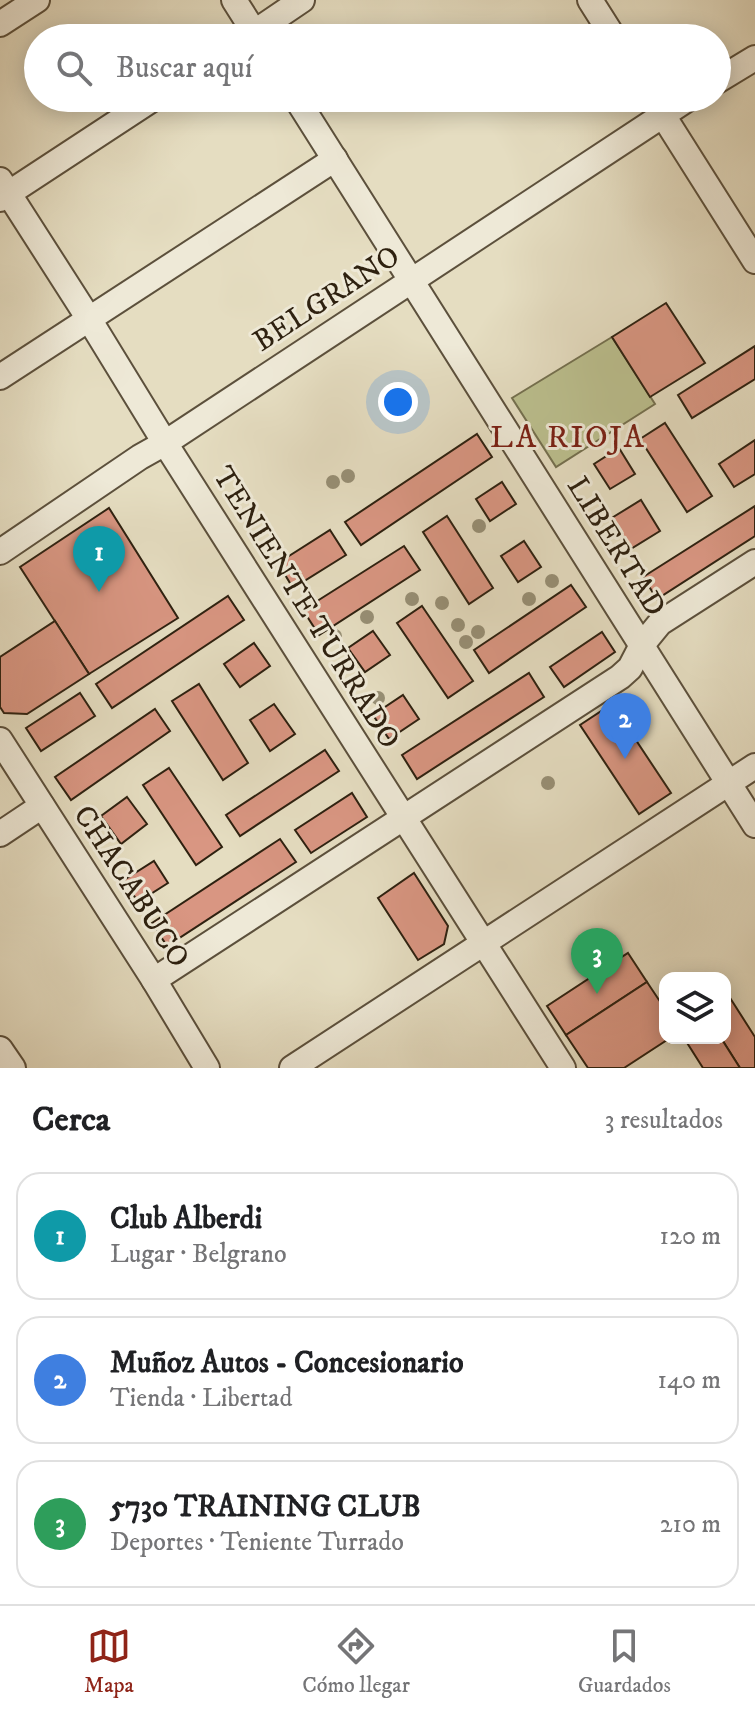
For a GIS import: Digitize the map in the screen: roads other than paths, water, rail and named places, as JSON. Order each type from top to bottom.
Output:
[{"type":"street","points":[[0,24],[37,0]]},
{"type":"street","points":[[234,0],[247,24]]},
{"type":"street","points":[[269,24],[302,0]]},
{"type":"street","points":[[590,0],[605,24]]},
{"type":"street","points":[[731,73],[755,58]]},
{"type":"street","points":[[3,191],[131,112]]},
{"type":"street","name":"LIBERTAD","points":[[305,112],[755,825]]},
{"type":"street","name":"BELGRANO","points":[[0,552],[411,280],[649,112]]},
{"type":"street","points":[[661,112],[755,261]]},
{"type":"street","points":[[0,377],[335,159]]},
{"type":"street","name":"TENIENTE TURRADO","points":[[3,191],[89,319],[563,1068]]},
{"type":"street","points":[[154,980],[620,677],[630,668],[642,645],[660,623],[755,562]]},
{"type":"street","name":"CHACABUCO","points":[[0,740],[207,1068]]},
{"type":"street","points":[[292,1068],[755,766]]},
{"type":"street","points":[[0,834],[42,806]]},
{"type":"street","points":[[0,1049],[13,1068]]},
{"type":"place","name":"Club Alberdi","points":[[99,592]]},
{"type":"place","name":"Muñoz Autos - Concesionario","points":[[625,759]]},
{"type":"place","name":"5730 TRAINING CLUB","points":[[597,994]]},
{"type":"district","name":"LA RIOJA","points":[[568,436]]}]
